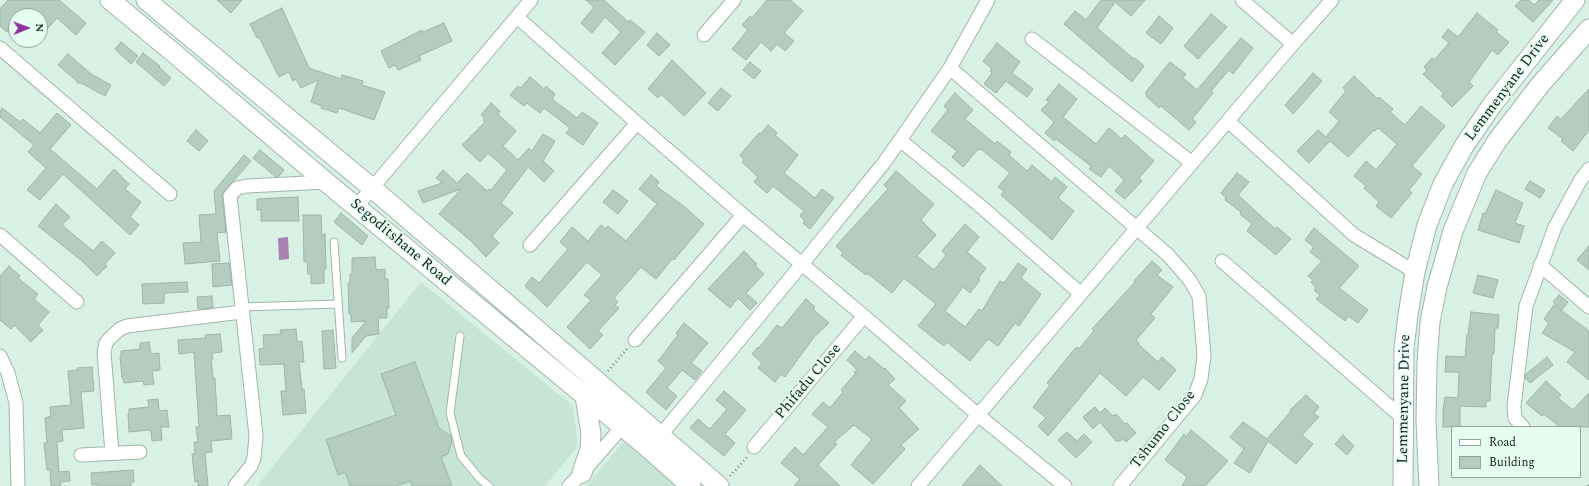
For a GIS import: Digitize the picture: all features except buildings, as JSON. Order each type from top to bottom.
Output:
[{"type":"main road","name":"Segoditshane Road","points":[[110,0],[169,48],[326,182],[591,390],[634,413],[660,436],[723,483]]},
{"type":"main road","name":"Segoditshane Road","points":[[146,0],[372,188],[591,390],[622,427],[691,486]]},
{"type":"main road","name":"Lemmenyane Drive","points":[[1403,486],[1404,348],[1415,272],[1427,224],[1443,184],[1461,152],[1492,105],[1575,0]]},
{"type":"main road","name":"Lemmenyane Drive","points":[[1429,486],[1426,421],[1427,363],[1430,322],[1437,286],[1453,231],[1477,173],[1497,141],[1540,86],[1589,29]]},
{"type":"main road","points":[[575,482],[590,449],[591,390]]},
{"type":"street","points":[[357,206],[531,0]]},
{"type":"street","points":[[704,35],[734,0]]},
{"type":"street","points":[[660,436],[883,164],[950,68],[988,0]]},
{"type":"street","points":[[1242,0],[1293,44]]},
{"type":"street","points":[[918,486],[1332,0]]},
{"type":"street","points":[[516,18],[636,123],[864,316],[978,415],[1065,486]]},
{"type":"street","points":[[1032,39],[1192,163]]},
{"type":"street","points":[[0,48],[170,194]]},
{"type":"street","name":"Tshumo Close","points":[[950,68],[1168,255],[1189,279],[1198,296],[1204,356],[1201,379],[1195,394],[1120,486]]},
{"type":"street","points":[[1228,121],[1354,235],[1415,272]]},
{"type":"street","points":[[530,245],[636,123]]},
{"type":"street","points":[[900,140],[978,204],[1081,294]]},
{"type":"street","points":[[1522,426],[1515,418],[1514,406],[1526,306],[1555,227],[1580,181],[1589,169]]},
{"type":"street","points":[[235,486],[251,466],[256,445],[230,198],[232,193],[237,188],[247,186],[326,182]]},
{"type":"street","points":[[636,340],[744,215]]},
{"type":"street","points":[[0,235],[77,302]]},
{"type":"street","points":[[1222,261],[1404,419]]},
{"type":"street","points":[[1540,265],[1589,307]]},
{"type":"street","points":[[112,454],[104,352],[106,343],[110,338],[120,329],[127,326],[242,310]]},
{"type":"street","name":"Phifadu Close","points":[[754,447],[864,316]]},
{"type":"street","points":[[0,356],[8,373],[16,403],[18,486]]},
{"type":"street","points":[[575,482],[634,413]]},
{"type":"street","points":[[81,455],[140,452]]},
{"type":"lane","points":[[334,242],[342,358]]},
{"type":"lane","points":[[242,310],[338,304]]},
{"type":"lane","points":[[460,336],[450,413],[461,456],[480,479],[488,486]]},
{"type":"path","points":[[591,390],[636,340]]},
{"type":"path","points":[[723,483],[754,447]]},
{"type":"shaded area","points":[[288,237],[289,259],[279,260],[278,238]]},
{"type":"shaded area","points":[[421,282],[573,406],[578,446],[545,486],[257,486]]},
{"type":"shaded area","points":[[625,440],[678,486],[586,486]]}]
